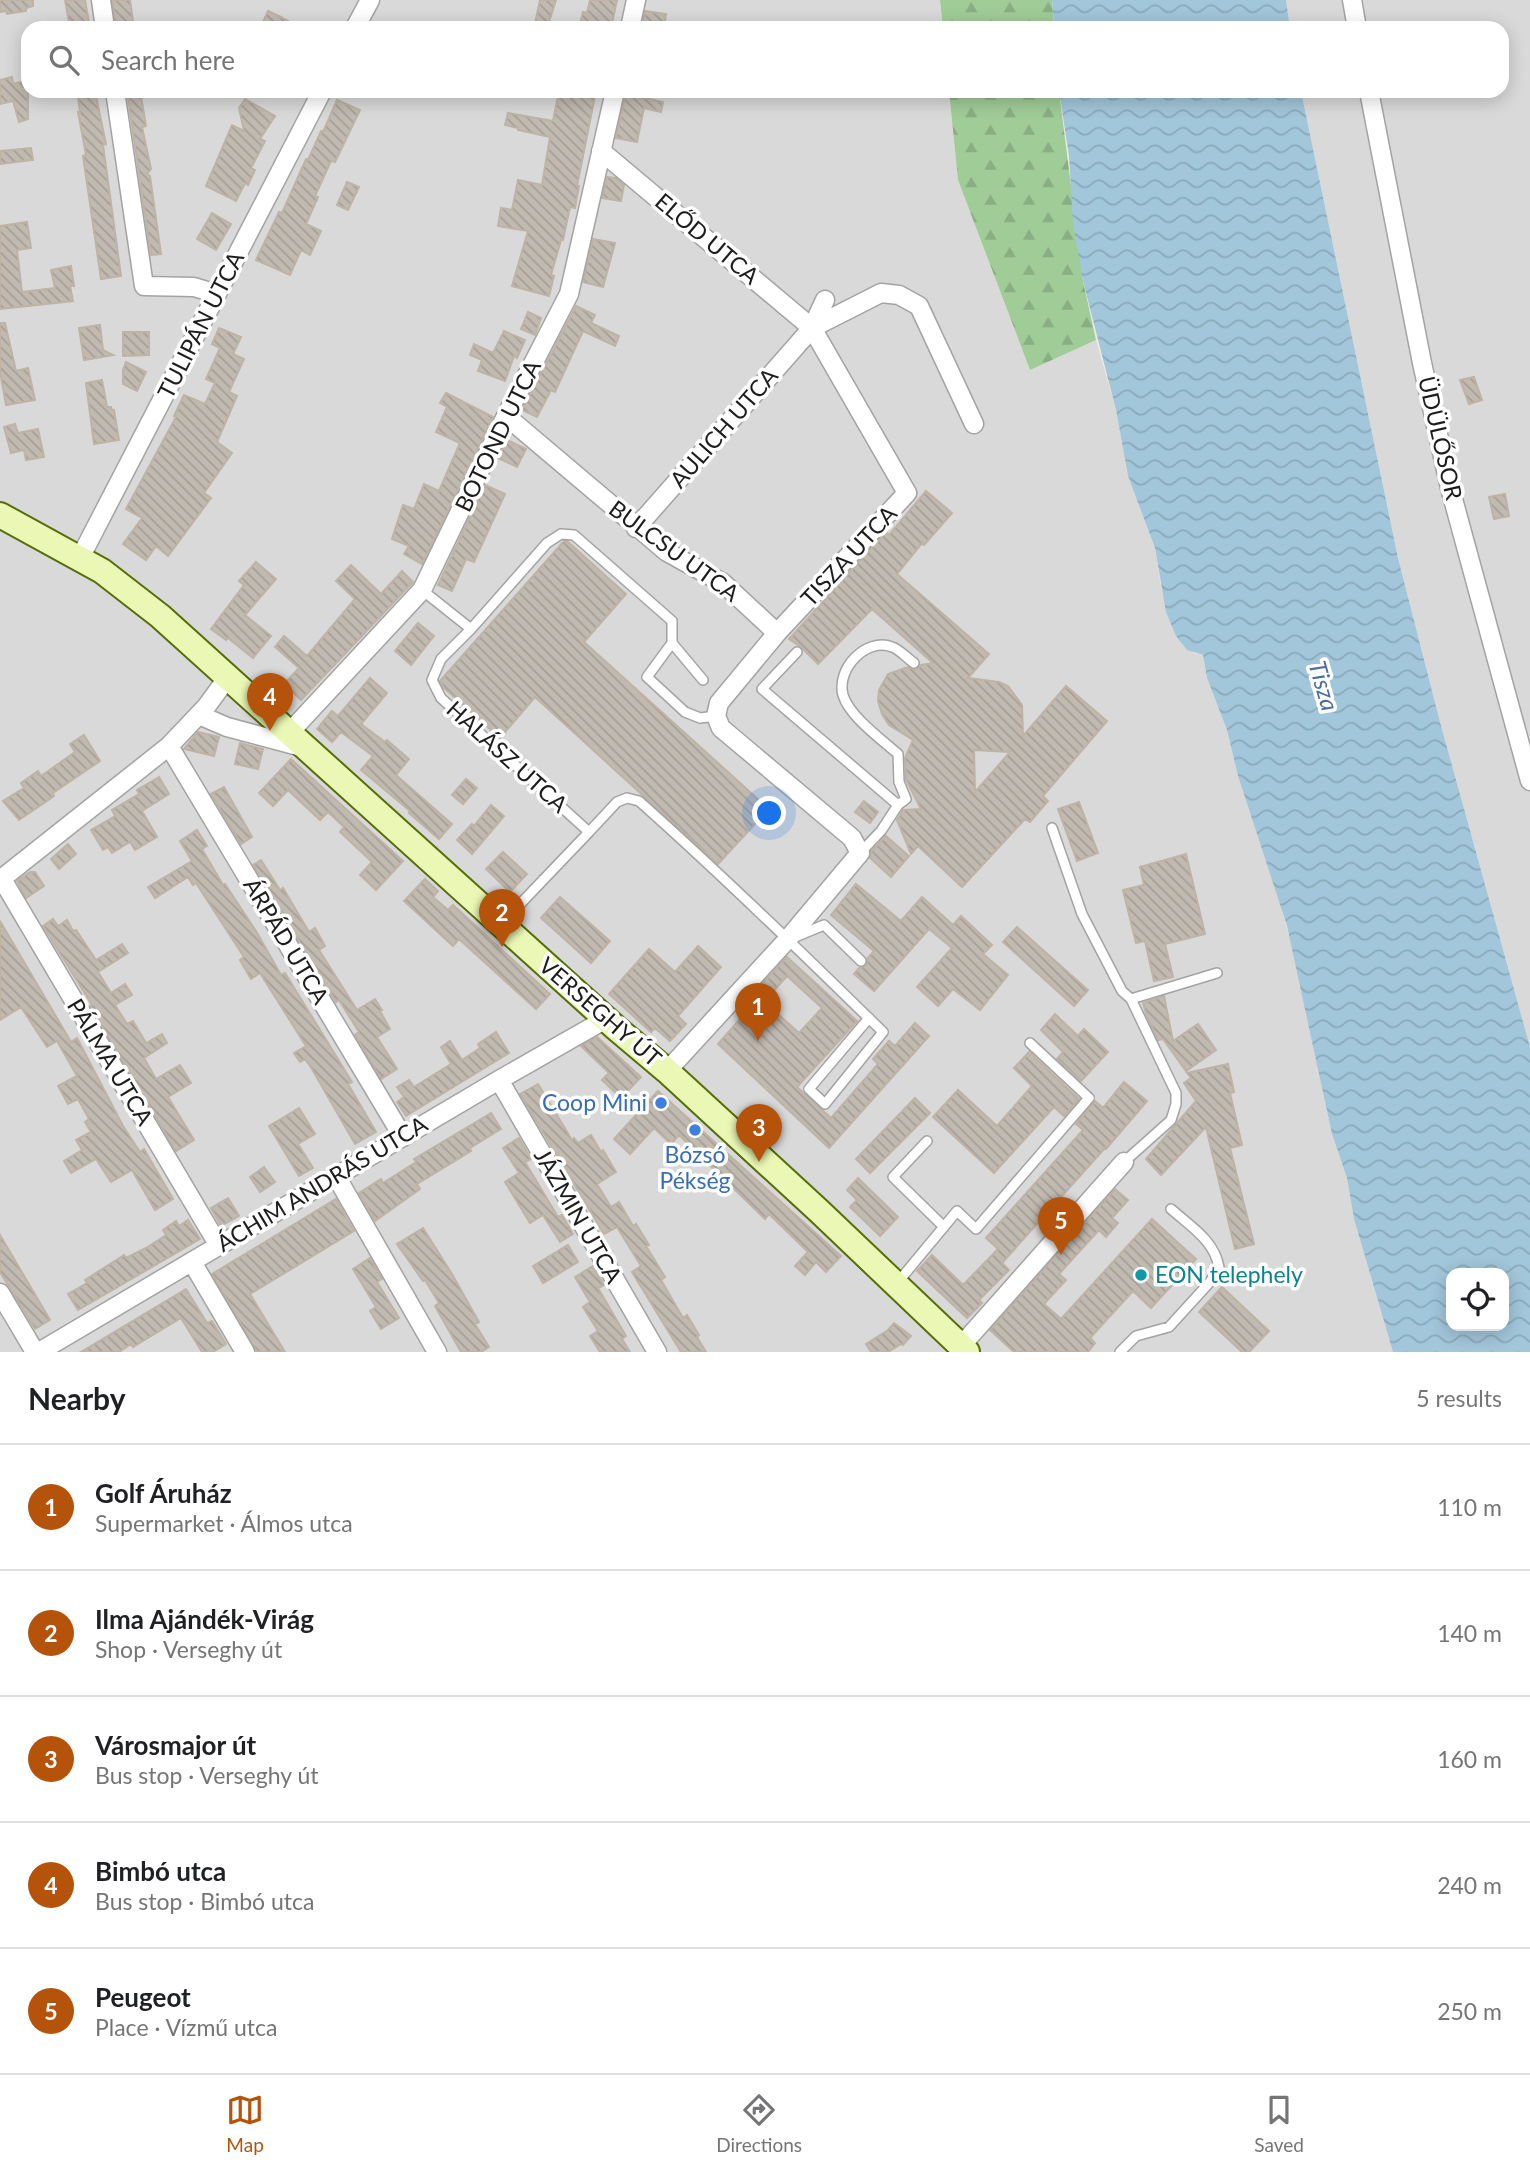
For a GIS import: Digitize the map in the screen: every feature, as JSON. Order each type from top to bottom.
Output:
[{"type":"main road","name":"VERSEGHY ÚT","points":[[0,516],[80,558],[122,585],[228,677],[667,1071],[897,1284],[959,1350]]},
{"type":"street","points":[[101,0],[104,21]]},
{"type":"street","points":[[359,21],[370,0]]},
{"type":"street","points":[[632,21],[636,0]]},
{"type":"street","points":[[1352,0],[1356,21]]},
{"type":"street","points":[[116,98],[144,285],[194,287],[217,294]]},
{"type":"street","name":"TULIPÁN UTCA","points":[[80,558],[318,98]]},
{"type":"street","name":"BOTOND UTCA","points":[[298,741],[422,590],[506,416],[569,295],[613,98]]},
{"type":"street","name":"ÜDÜLŐSOR","points":[[1370,98],[1422,363],[1450,488],[1530,781]]},
{"type":"street","name":"ELŐD UTCA","points":[[601,151],[812,328]]},
{"type":"street","points":[[812,328],[881,293],[899,295],[919,306],[974,424]]},
{"type":"street","points":[[812,328],[825,300]]},
{"type":"street","name":"AULICH UTCA","points":[[636,528],[812,328]]},
{"type":"street","name":"TISZA UTCA","points":[[718,722],[719,703],[777,633],[907,493],[812,328]]},
{"type":"street","name":"BULCSU UTCA","points":[[506,416],[636,528],[667,552],[723,583],[777,633]]},
{"type":"street","points":[[1,879],[169,746],[199,715],[228,677]]},
{"type":"street","points":[[199,715],[227,727],[298,741]]},
{"type":"street","points":[[667,1071],[787,940],[860,853],[852,838],[718,722]]},
{"type":"street","name":"ÁRPÁD UTCA","points":[[169,746],[403,1137]]},
{"type":"street","name":"PÁLMA UTCA","points":[[1,879],[219,1245]]},
{"type":"street","name":"ÁCHIM ANDRÁS UTCA","points":[[37,1352],[606,1019]]},
{"type":"street","name":"JÁZMIN UTCA","points":[[499,1080],[657,1352]]},
{"type":"street","points":[[959,1350],[1124,1162]]},
{"type":"street","points":[[336,1176],[437,1352]]},
{"type":"street","points":[[192,1262],[245,1352]]},
{"type":"street","points":[[0,1293],[37,1352]]},
{"type":"lane","name":"HALÁSZ UTCA","points":[[589,832],[441,698],[432,680],[441,659],[547,543],[561,534],[574,535],[672,621],[672,643]]},
{"type":"lane","points":[[422,590],[471,629]]},
{"type":"lane","points":[[704,680],[672,643],[647,677],[685,712],[718,722]]},
{"type":"lane","points":[[860,853],[881,831],[898,805],[906,799],[899,782],[898,754],[852,711],[842,693],[843,685],[852,661],[866,648],[892,647],[914,663]]},
{"type":"lane","points":[[797,652],[762,689],[898,805]]},
{"type":"lane","name":"HALÁSZ UTCA","points":[[501,924],[617,802],[627,798],[639,801],[736,888],[869,1018]]},
{"type":"lane","points":[[1052,828],[1082,914],[1122,991],[1131,999],[1176,1093],[1171,1120],[1124,1162]]},
{"type":"lane","points":[[787,940],[824,925],[861,961]]},
{"type":"lane","points":[[1131,999],[1217,973]]},
{"type":"lane","points":[[869,1018],[883,1032],[825,1104],[809,1089],[869,1018]]},
{"type":"lane","points":[[897,1284],[957,1211],[976,1229],[1089,1098],[1030,1043]]},
{"type":"lane","points":[[927,1141],[892,1177],[944,1227]]},
{"type":"lane","points":[[1120,1352],[1136,1336],[1169,1326],[1210,1282],[1219,1267],[1217,1254],[1206,1240],[1171,1209]]},
{"type":"shaded area","points":[[0,0],[940,0],[942,21],[21,21],[21,98],[950,98],[958,180],[1030,370],[1096,340],[1116,410],[1128,476],[1155,548],[1161,587],[1193,653],[1203,655],[1207,678],[1227,730],[1238,776],[1280,904],[1293,950],[1332,1134],[1347,1178],[1354,1219],[1393,1352],[0,1352]]},
{"type":"shaded area","points":[[1286,0],[1530,0],[1530,1047],[1440,722],[1398,558],[1302,98],[1509,98],[1509,21],[1289,21]]},
{"type":"green space","points":[[940,0],[1052,0],[1054,21],[942,21]]},
{"type":"green space","points":[[950,98],[1060,98],[1083,281],[1096,340],[1030,370],[958,180]]},
{"type":"water","points":[[1052,0],[1286,0],[1289,21],[1054,21]]},
{"type":"water","name":"Tisza","points":[[1060,98],[1302,98],[1398,558],[1440,722],[1530,1047],[1530,1352],[1393,1352],[1354,1219],[1347,1178],[1332,1134],[1287,926],[1238,776],[1227,730],[1207,678],[1203,655],[1187,650],[1176,636],[1166,612],[1155,548],[1128,476],[1116,410],[1083,281],[1073,224],[1069,156]]},
{"type":"building","points":[[0,0],[33,0],[33,6],[26,8],[26,11],[7,14],[6,11],[0,12]]},
{"type":"building","points":[[65,0],[85,0],[89,21],[69,21]]},
{"type":"building","points":[[112,0],[130,0],[133,21],[115,21]]},
{"type":"building","points":[[540,0],[556,0],[549,21],[536,21]]},
{"type":"building","points":[[590,0],[617,0],[612,21],[581,21],[583,12],[587,13]]},
{"type":"building","points":[[268,11],[288,21],[263,21]]},
{"type":"building","points":[[645,11],[666,14],[665,21],[643,21]]},
{"type":"building","points":[[12,77],[13,84],[21,82],[21,98],[28,98],[28,119],[19,122],[13,101],[0,104],[0,80]]},
{"type":"building","points":[[78,98],[96,98],[106,144],[103,145],[121,276],[101,279],[83,156],[86,155]]},
{"type":"building","points":[[128,98],[141,98],[146,126],[142,127],[151,169],[147,174],[150,176],[161,254],[151,255]]},
{"type":"building","points":[[558,98],[595,98],[575,208],[570,207],[563,240],[551,275],[554,276],[549,296],[512,286],[528,231],[498,226],[501,208],[512,210],[518,180],[542,185],[550,137],[505,125],[508,113],[553,121]]},
{"type":"building","points":[[625,98],[645,98],[663,102],[661,112],[644,108],[637,142],[616,138]]},
{"type":"building","points":[[245,99],[275,116],[260,139],[265,141],[251,168],[255,170],[236,201],[206,186],[232,125],[244,131],[239,108]]},
{"type":"building","points":[[337,100],[360,110],[315,196],[318,197],[306,224],[321,231],[310,255],[301,250],[290,275],[256,260]]},
{"type":"building","points":[[31,148],[33,160],[0,164],[0,151]]},
{"type":"building","points":[[607,177],[616,178],[624,185],[621,201],[602,198]]},
{"type":"building","points":[[347,182],[359,187],[348,210],[337,205]]},
{"type":"building","points":[[212,213],[231,224],[216,250],[197,239]]},
{"type":"building","points":[[27,222],[31,248],[17,250],[22,292],[55,288],[51,270],[71,266],[74,286],[70,286],[73,301],[0,309],[0,226]]},
{"type":"building","points":[[593,239],[615,243],[603,287],[583,282]]},
{"type":"building","points":[[576,306],[595,315],[591,323],[619,336],[615,346],[583,331],[555,392],[551,390],[537,417],[522,410]]},
{"type":"building","points":[[528,312],[541,318],[535,335],[521,329]]},
{"type":"building","points":[[0,323],[5,323],[16,371],[28,368],[35,400],[6,405],[0,372]]},
{"type":"building","points":[[100,325],[103,350],[113,355],[84,360],[79,328]]},
{"type":"building","points":[[219,328],[241,337],[233,354],[244,359],[229,392],[237,396],[217,442],[232,453],[204,493],[211,498],[168,556],[156,546],[146,560],[123,544],[142,518],[126,509],[176,417],[174,416],[184,395],[205,404],[215,383],[206,379],[220,348],[212,344]]},
{"type":"building","points":[[504,331],[525,340],[517,358],[514,356],[505,381],[478,371],[482,360],[470,355],[474,344],[493,353]]},
{"type":"building","points":[[123,332],[149,332],[149,355],[123,356]]},
{"type":"building","points":[[126,362],[146,372],[137,391],[123,384]]},
{"type":"building","points":[[1474,377],[1482,400],[1469,404],[1460,380]]},
{"type":"building","points":[[102,380],[107,407],[114,410],[119,440],[94,444],[86,383]]},
{"type":"building","points":[[446,393],[493,417],[422,564],[404,554],[409,546],[392,539],[403,505],[414,509],[424,484],[439,491],[460,443],[436,432],[447,407],[440,403]]},
{"type":"building","points":[[15,424],[18,433],[38,429],[44,457],[26,460],[24,450],[11,453],[4,427]]},
{"type":"building","points":[[507,440],[526,449],[517,467],[498,458]]},
{"type":"building","points":[[485,485],[505,494],[474,562],[466,559],[452,591],[438,585]]},
{"type":"building","points":[[926,491],[952,513],[924,545],[922,543],[897,574],[989,654],[968,678],[999,682],[1008,686],[1022,705],[1023,736],[1066,686],[1107,721],[1043,796],[1048,801],[1030,822],[1025,819],[962,887],[918,846],[911,854],[897,820],[903,810],[921,809],[906,780],[905,758],[913,740],[889,725],[878,701],[879,690],[888,674],[908,667],[916,670],[921,665],[933,663],[872,609],[818,664],[789,639],[886,532],[889,535]],"holes":[[[974,750],[1010,752],[975,792]]]},
{"type":"building","points":[[1505,494],[1509,516],[1494,519],[1489,497]]},
{"type":"building","points":[[564,541],[626,594],[584,642],[769,809],[718,864],[535,697],[500,738],[444,688],[440,681]]},
{"type":"building","points":[[256,562],[276,579],[245,615],[271,636],[253,658],[228,638],[226,640],[211,629],[244,585],[239,581]]},
{"type":"building","points":[[351,565],[381,594],[402,571],[413,582],[301,700],[284,684],[299,668],[275,647],[284,636],[307,656],[355,599],[336,581]]},
{"type":"building","points":[[418,623],[434,636],[411,665],[395,651]]},
{"type":"building","points":[[370,678],[387,693],[361,724],[385,742],[387,740],[409,759],[396,775],[452,824],[439,839],[361,770],[373,756],[341,732],[332,742],[317,729],[332,711],[338,716]]},
{"type":"building","points":[[198,732],[219,737],[214,756],[184,749]]},
{"type":"building","points":[[84,735],[100,761],[19,820],[3,801],[24,788],[21,783],[38,771],[41,776],[75,752],[70,744]]},
{"type":"building","points":[[240,743],[263,749],[258,769],[235,764]]},
{"type":"building","points":[[291,759],[403,861],[376,890],[360,875],[372,862],[340,832],[344,827],[328,812],[320,820],[288,790],[273,806],[259,793]]},
{"type":"building","points":[[159,777],[169,794],[142,811],[157,837],[135,850],[130,842],[112,853],[108,847],[103,850],[91,830],[115,816],[112,810],[139,794],[137,790]]},
{"type":"building","points":[[466,779],[477,788],[463,804],[452,795]]},
{"type":"building","points":[[224,787],[252,837],[241,844],[211,794]]},
{"type":"building","points":[[864,801],[878,812],[870,823],[855,812]]},
{"type":"building","points":[[1079,802],[1098,853],[1077,861],[1058,809]]},
{"type":"building","points":[[491,805],[504,816],[472,854],[457,840],[472,824],[474,826]]},
{"type":"building","points":[[197,830],[207,846],[202,849],[223,885],[225,884],[256,931],[281,975],[285,973],[352,1082],[348,1084],[376,1132],[355,1144],[312,1069],[305,1059],[300,1062],[294,1053],[306,1046],[260,973],[251,979],[240,960],[244,957],[196,883],[193,885],[188,877],[155,898],[148,887],[192,861],[180,841]]},
{"type":"building","points":[[886,836],[909,856],[891,877],[870,858],[871,852]]},
{"type":"building","points":[[68,844],[76,854],[59,869],[51,859]]},
{"type":"building","points":[[503,852],[527,874],[510,892],[486,869]]},
{"type":"building","points":[[1186,854],[1205,934],[1165,944],[1173,977],[1154,981],[1145,941],[1136,943],[1123,890],[1144,885],[1140,867]]},
{"type":"building","points":[[261,860],[280,890],[283,888],[309,932],[315,928],[325,946],[319,950],[357,1010],[375,999],[382,1010],[380,1011],[390,1029],[377,1037],[397,1069],[381,1079],[355,1035],[359,1032],[339,1000],[336,1002],[253,865]]},
{"type":"building","points":[[30,872],[35,872],[44,886],[26,898],[17,881]]},
{"type":"building","points":[[425,879],[438,891],[433,897],[448,910],[453,905],[550,994],[536,1009],[459,939],[453,946],[404,901]]},
{"type":"building","points":[[856,884],[901,921],[922,897],[953,925],[961,916],[992,945],[983,954],[1008,975],[980,1010],[953,989],[938,1006],[917,987],[952,948],[929,929],[874,991],[854,974],[866,965],[867,959],[874,951],[831,915]]},
{"type":"building","points":[[560,897],[610,941],[591,963],[541,918]]},
{"type":"building","points":[[53,919],[58,926],[67,920],[96,960],[122,944],[128,953],[98,972],[111,993],[125,984],[132,995],[115,1005],[127,1024],[133,1021],[146,1043],[162,1034],[167,1043],[144,1058],[156,1079],[180,1065],[191,1083],[168,1097],[194,1140],[176,1151],[43,926]]},
{"type":"building","points":[[0,921],[71,1042],[77,1038],[123,1126],[140,1152],[144,1149],[173,1199],[155,1210],[132,1170],[111,1182],[96,1159],[71,1173],[64,1161],[82,1150],[76,1140],[91,1132],[85,1122],[89,1119],[78,1099],[68,1104],[58,1086],[77,1076],[57,1041],[47,1047],[21,1007],[0,1020]]},
{"type":"building","points":[[1017,927],[1088,990],[1074,1006],[1003,942]]},
{"type":"building","points":[[698,946],[721,967],[678,1016],[686,1024],[670,1041],[655,1028],[651,1032],[609,994],[649,949],[675,972]]},
{"type":"building","points":[[787,957],[857,1021],[797,1087],[831,1118],[878,1064],[873,1059],[889,1041],[895,1046],[915,1023],[929,1036],[829,1148],[718,1044],[759,997],[799,1033],[822,1008],[787,976],[772,993],[762,984]]},
{"type":"building","points":[[1164,996],[1173,1041],[1198,1024],[1216,1050],[1186,1071],[1163,1039],[1158,1040],[1146,1014],[1143,1003]]},
{"type":"building","points":[[1055,1014],[1078,1036],[1084,1029],[1108,1052],[1081,1081],[1057,1059],[1063,1052],[1041,1030]]},
{"type":"building","points":[[496,1032],[509,1053],[406,1116],[397,1102],[404,1097],[397,1087],[409,1080],[414,1087],[451,1064],[441,1047],[450,1041],[462,1060],[480,1048],[478,1044]]},
{"type":"building","points":[[597,1037],[641,1077],[621,1098],[602,1080],[609,1073],[581,1046]]},
{"type":"building","points":[[1029,1052],[1079,1099],[1064,1116],[1054,1107],[994,1173],[933,1117],[958,1090],[997,1126],[1032,1086],[1014,1068]]},
{"type":"building","points":[[1228,1064],[1234,1092],[1230,1093],[1242,1145],[1230,1148],[1254,1244],[1235,1249],[1206,1127],[1161,1175],[1146,1159],[1196,1101],[1184,1083],[1191,1078],[1187,1073]]},
{"type":"building","points":[[1124,1082],[1147,1101],[1002,1263],[1009,1270],[979,1300],[982,1303],[967,1318],[917,1271],[932,1255],[963,1285],[998,1249],[986,1238],[1083,1130],[1076,1124],[1095,1101],[1103,1108]]},
{"type":"building","points":[[538,1084],[572,1140],[574,1138],[578,1143],[591,1135],[601,1152],[603,1150],[616,1172],[597,1184],[611,1207],[619,1202],[633,1226],[636,1224],[665,1277],[661,1280],[683,1318],[687,1315],[706,1352],[681,1352],[632,1272],[641,1266],[617,1227],[604,1234],[520,1094]]},
{"type":"building","points":[[658,1091],[841,1256],[826,1272],[816,1262],[805,1275],[795,1266],[808,1252],[769,1214],[765,1219],[679,1135],[671,1144],[654,1128],[630,1154],[614,1139]]},
{"type":"building","points":[[915,1098],[930,1113],[870,1173],[856,1159]]},
{"type":"building","points":[[299,1108],[315,1134],[298,1144],[313,1168],[299,1176],[269,1126]]},
{"type":"building","points":[[491,1113],[501,1129],[417,1184],[420,1189],[375,1221],[359,1193],[381,1179],[383,1183],[416,1162],[414,1159]]},
{"type":"building","points":[[519,1138],[531,1159],[525,1162],[558,1217],[562,1215],[573,1234],[560,1242],[543,1215],[530,1223],[505,1182],[519,1173],[503,1148]]},
{"type":"building","points":[[264,1167],[275,1182],[260,1192],[250,1177]]},
{"type":"building","points":[[858,1178],[898,1217],[880,1236],[850,1207],[857,1200],[847,1190]]},
{"type":"building","name":"EON telephely","points":[[1115,1189],[1128,1200],[1112,1218],[1118,1223],[1106,1237],[1099,1230],[1059,1274],[1066,1280],[1044,1304],[1061,1319],[1152,1219],[1196,1259],[1151,1308],[1133,1291],[1090,1338],[1095,1343],[1088,1352],[1014,1352],[990,1330]]},
{"type":"building","points":[[228,1198],[239,1216],[221,1226],[211,1208]]},
{"type":"building","points":[[336,1199],[354,1231],[250,1294],[285,1352],[257,1352],[212,1274]]},
{"type":"building","points":[[188,1220],[200,1239],[78,1310],[68,1294],[87,1283],[85,1280],[124,1255],[126,1258],[146,1248],[166,1235],[163,1230],[176,1221],[179,1226]]},
{"type":"building","points":[[423,1228],[479,1322],[475,1324],[489,1347],[481,1352],[461,1352],[435,1306],[439,1303],[397,1244]]},
{"type":"building","points":[[0,1235],[50,1320],[35,1329],[0,1272]]},
{"type":"building","points":[[568,1245],[578,1262],[543,1283],[533,1266]]},
{"type":"building","points":[[370,1258],[382,1279],[377,1282],[399,1318],[381,1329],[370,1311],[376,1307],[353,1269]]},
{"type":"building","points":[[593,1266],[604,1285],[598,1288],[626,1336],[622,1339],[630,1352],[600,1352],[590,1336],[598,1331],[583,1307],[590,1302],[575,1277]]},
{"type":"building","points":[[1222,1287],[1269,1331],[1249,1352],[1242,1352],[1199,1312]]},
{"type":"building","points":[[186,1289],[207,1323],[212,1321],[226,1344],[213,1352],[202,1352],[181,1318],[133,1347],[131,1344],[119,1352],[81,1352]]},
{"type":"building","points":[[894,1323],[911,1336],[903,1345],[888,1352],[871,1352],[866,1344]]},
{"type":"place","name":"Bimbó utca","points":[[270,731]]},
{"type":"place","name":"Ilma Ajándék-Virág","points":[[502,947]]},
{"type":"place","name":"Golf Áruház","points":[[758,1041]]},
{"type":"place","name":"Coop Mini","points":[[661,1103]]},
{"type":"place","name":"Bózsó Pékség","points":[[695,1130]]},
{"type":"place","name":"Városmajor út","points":[[759,1162]]},
{"type":"place","name":"Peugeot","points":[[1061,1255]]},
{"type":"place","name":"EON telephely","points":[[1141,1275]]}]
